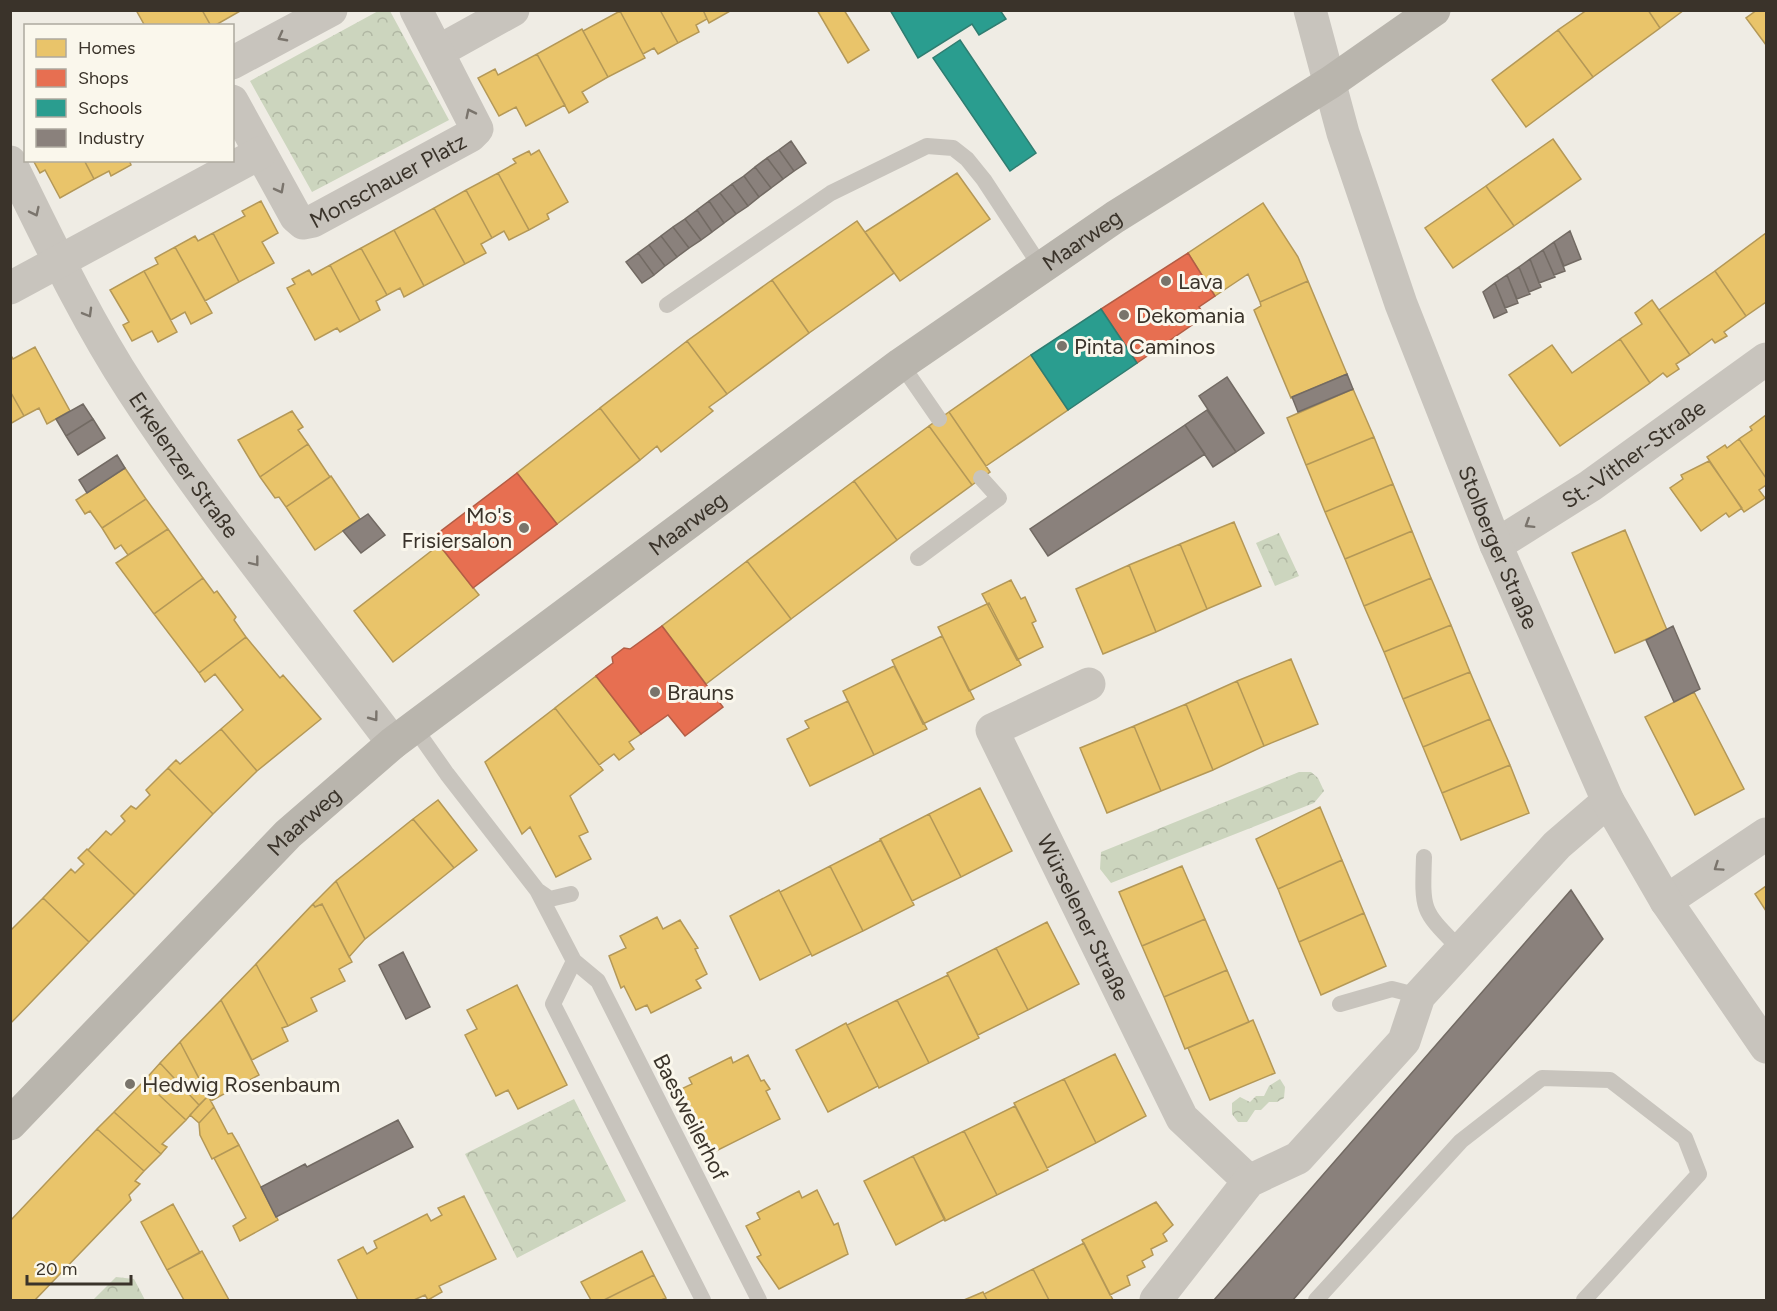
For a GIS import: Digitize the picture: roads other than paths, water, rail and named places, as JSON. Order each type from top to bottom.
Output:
[{"type":"main road","name":"Maarweg","points":[[10,1124],[288,834],[403,735],[901,364],[1115,217],[1331,82],[1434,10]]},
{"type":"street","points":[[234,62],[331,10]]},
{"type":"street","name":"Monschauer Platz","points":[[234,105],[296,218],[303,223],[313,221],[470,136],[477,129],[416,10]]},
{"type":"street","points":[[439,51],[513,10]]},
{"type":"street","name":"Stolberger Straße","points":[[1310,10],[1343,133],[1401,304],[1496,545],[1608,801],[1666,901],[1767,1047]]},
{"type":"street","points":[[10,288],[261,153]]},
{"type":"street","name":"Erkelenzer Straße","points":[[10,162],[59,263],[131,388],[219,516],[403,735]]},
{"type":"street","name":"St.-Vither-Straße","points":[[1496,545],[1590,486],[1767,359]]},
{"type":"street","name":"Würselener Straße","points":[[1089,684],[992,730],[1182,1118],[1249,1181]]},
{"type":"street","points":[[1156,1300],[1249,1181],[1298,1158],[1404,1041],[1419,996],[1557,845],[1608,801]]},
{"type":"street","points":[[1666,901],[1767,834]]},
{"type":"lane","points":[[667,305],[831,193],[927,146],[952,148],[967,159],[984,180],[1041,267]]},
{"type":"lane","points":[[901,364],[939,419]]},
{"type":"lane","points":[[918,558],[999,498],[981,478]]},
{"type":"lane","name":"Baesweilerhof","points":[[403,735],[447,774],[537,890],[574,961],[598,981],[759,1300]]},
{"type":"lane","points":[[1424,857],[1423,902],[1431,920],[1461,950]]},
{"type":"lane","points":[[537,890],[550,899],[571,894]]},
{"type":"lane","points":[[574,961],[554,1004],[703,1300]]},
{"type":"lane","points":[[1340,1004],[1392,989],[1419,996]]},
{"type":"lane","points":[[1316,1300],[1461,1141],[1542,1078],[1611,1080],[1685,1138],[1699,1174],[1584,1300]]},
{"type":"place","name":"Lava","points":[[1166,281]]},
{"type":"place","name":"Dekomania","points":[[1124,315]]},
{"type":"place","name":"Pinta Caminos","points":[[1062,346]]},
{"type":"place","name":"Mo's Frisiersalon","points":[[524,528]]},
{"type":"place","name":"Brauns","points":[[655,692]]},
{"type":"place","name":"Hedwig Rosenbaum","points":[[130,1084]]}]
